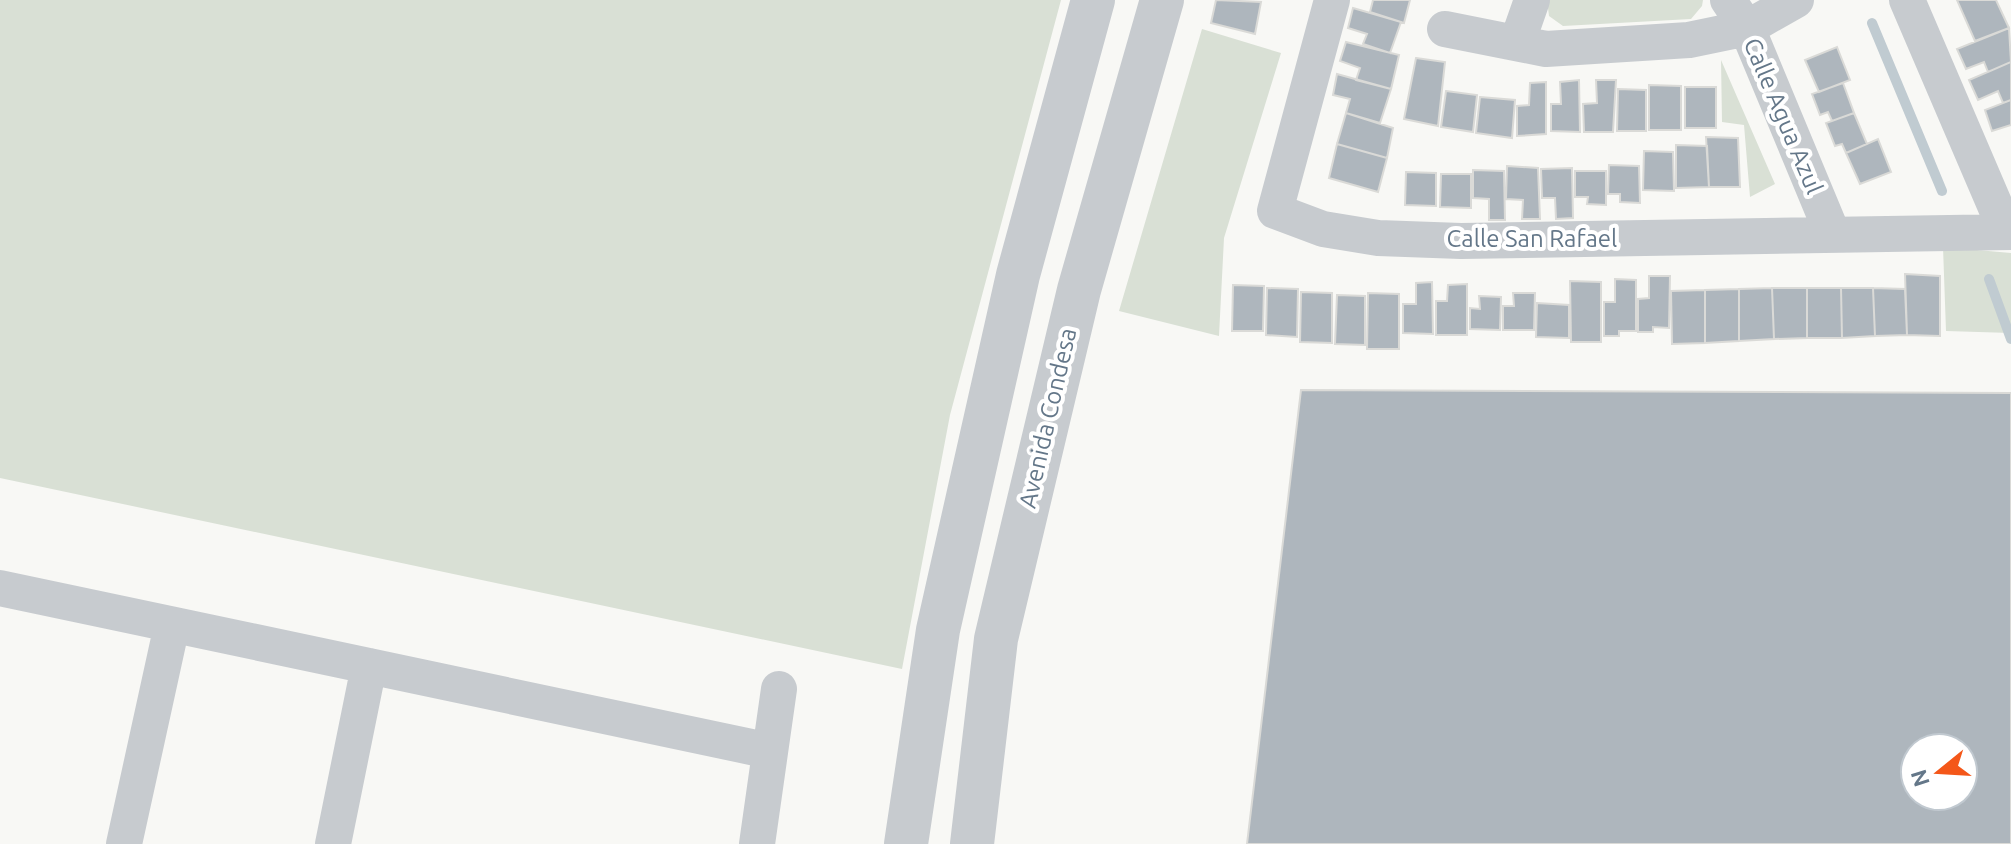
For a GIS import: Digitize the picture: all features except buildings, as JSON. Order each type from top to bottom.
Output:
[{"type":"street","points":[[906,844],[938,630],[1018,275],[1093,0]]},
{"type":"street","name":"Avenida Condesa","points":[[972,844],[996,639],[1079,290],[1162,0]]},
{"type":"street","name":"Calle San Rafael","points":[[1332,0],[1275,211],[1323,229],[1378,238],[1534,242],[2009,231]]},
{"type":"street","points":[[1517,43],[1532,0]]},
{"type":"street","points":[[1445,29],[1546,49],[1689,40],[1738,14],[1796,0]]},
{"type":"street","points":[[1907,0],[2009,231]]},
{"type":"street","name":"Calle Agua Azul","points":[[1738,14],[1833,235]]},
{"type":"street","points":[[1018,275],[1079,290]]},
{"type":"street","points":[[0,588],[770,751]]},
{"type":"street","points":[[124,844],[172,625]]},
{"type":"street","points":[[333,844],[369,666]]},
{"type":"street","points":[[757,844],[779,689]]},
{"type":"shaded area","points":[[0,0],[1061,0],[950,415],[902,669],[0,478]]},
{"type":"shaded area","points":[[1547,0],[1703,0],[1691,19],[1563,26],[1549,16]]},
{"type":"shaded area","points":[[1202,29],[1281,53],[1224,238],[1219,336],[1119,311]]},
{"type":"shaded area","points":[[1721,60],[1775,184],[1750,197],[1744,125],[1722,122]]},
{"type":"shaded area","points":[[1943,247],[2011,253],[2011,333],[1946,331]]},
{"type":"waterway","points":[[1872,23],[1942,191]]},
{"type":"waterway","points":[[1989,279],[2011,339]]}]
